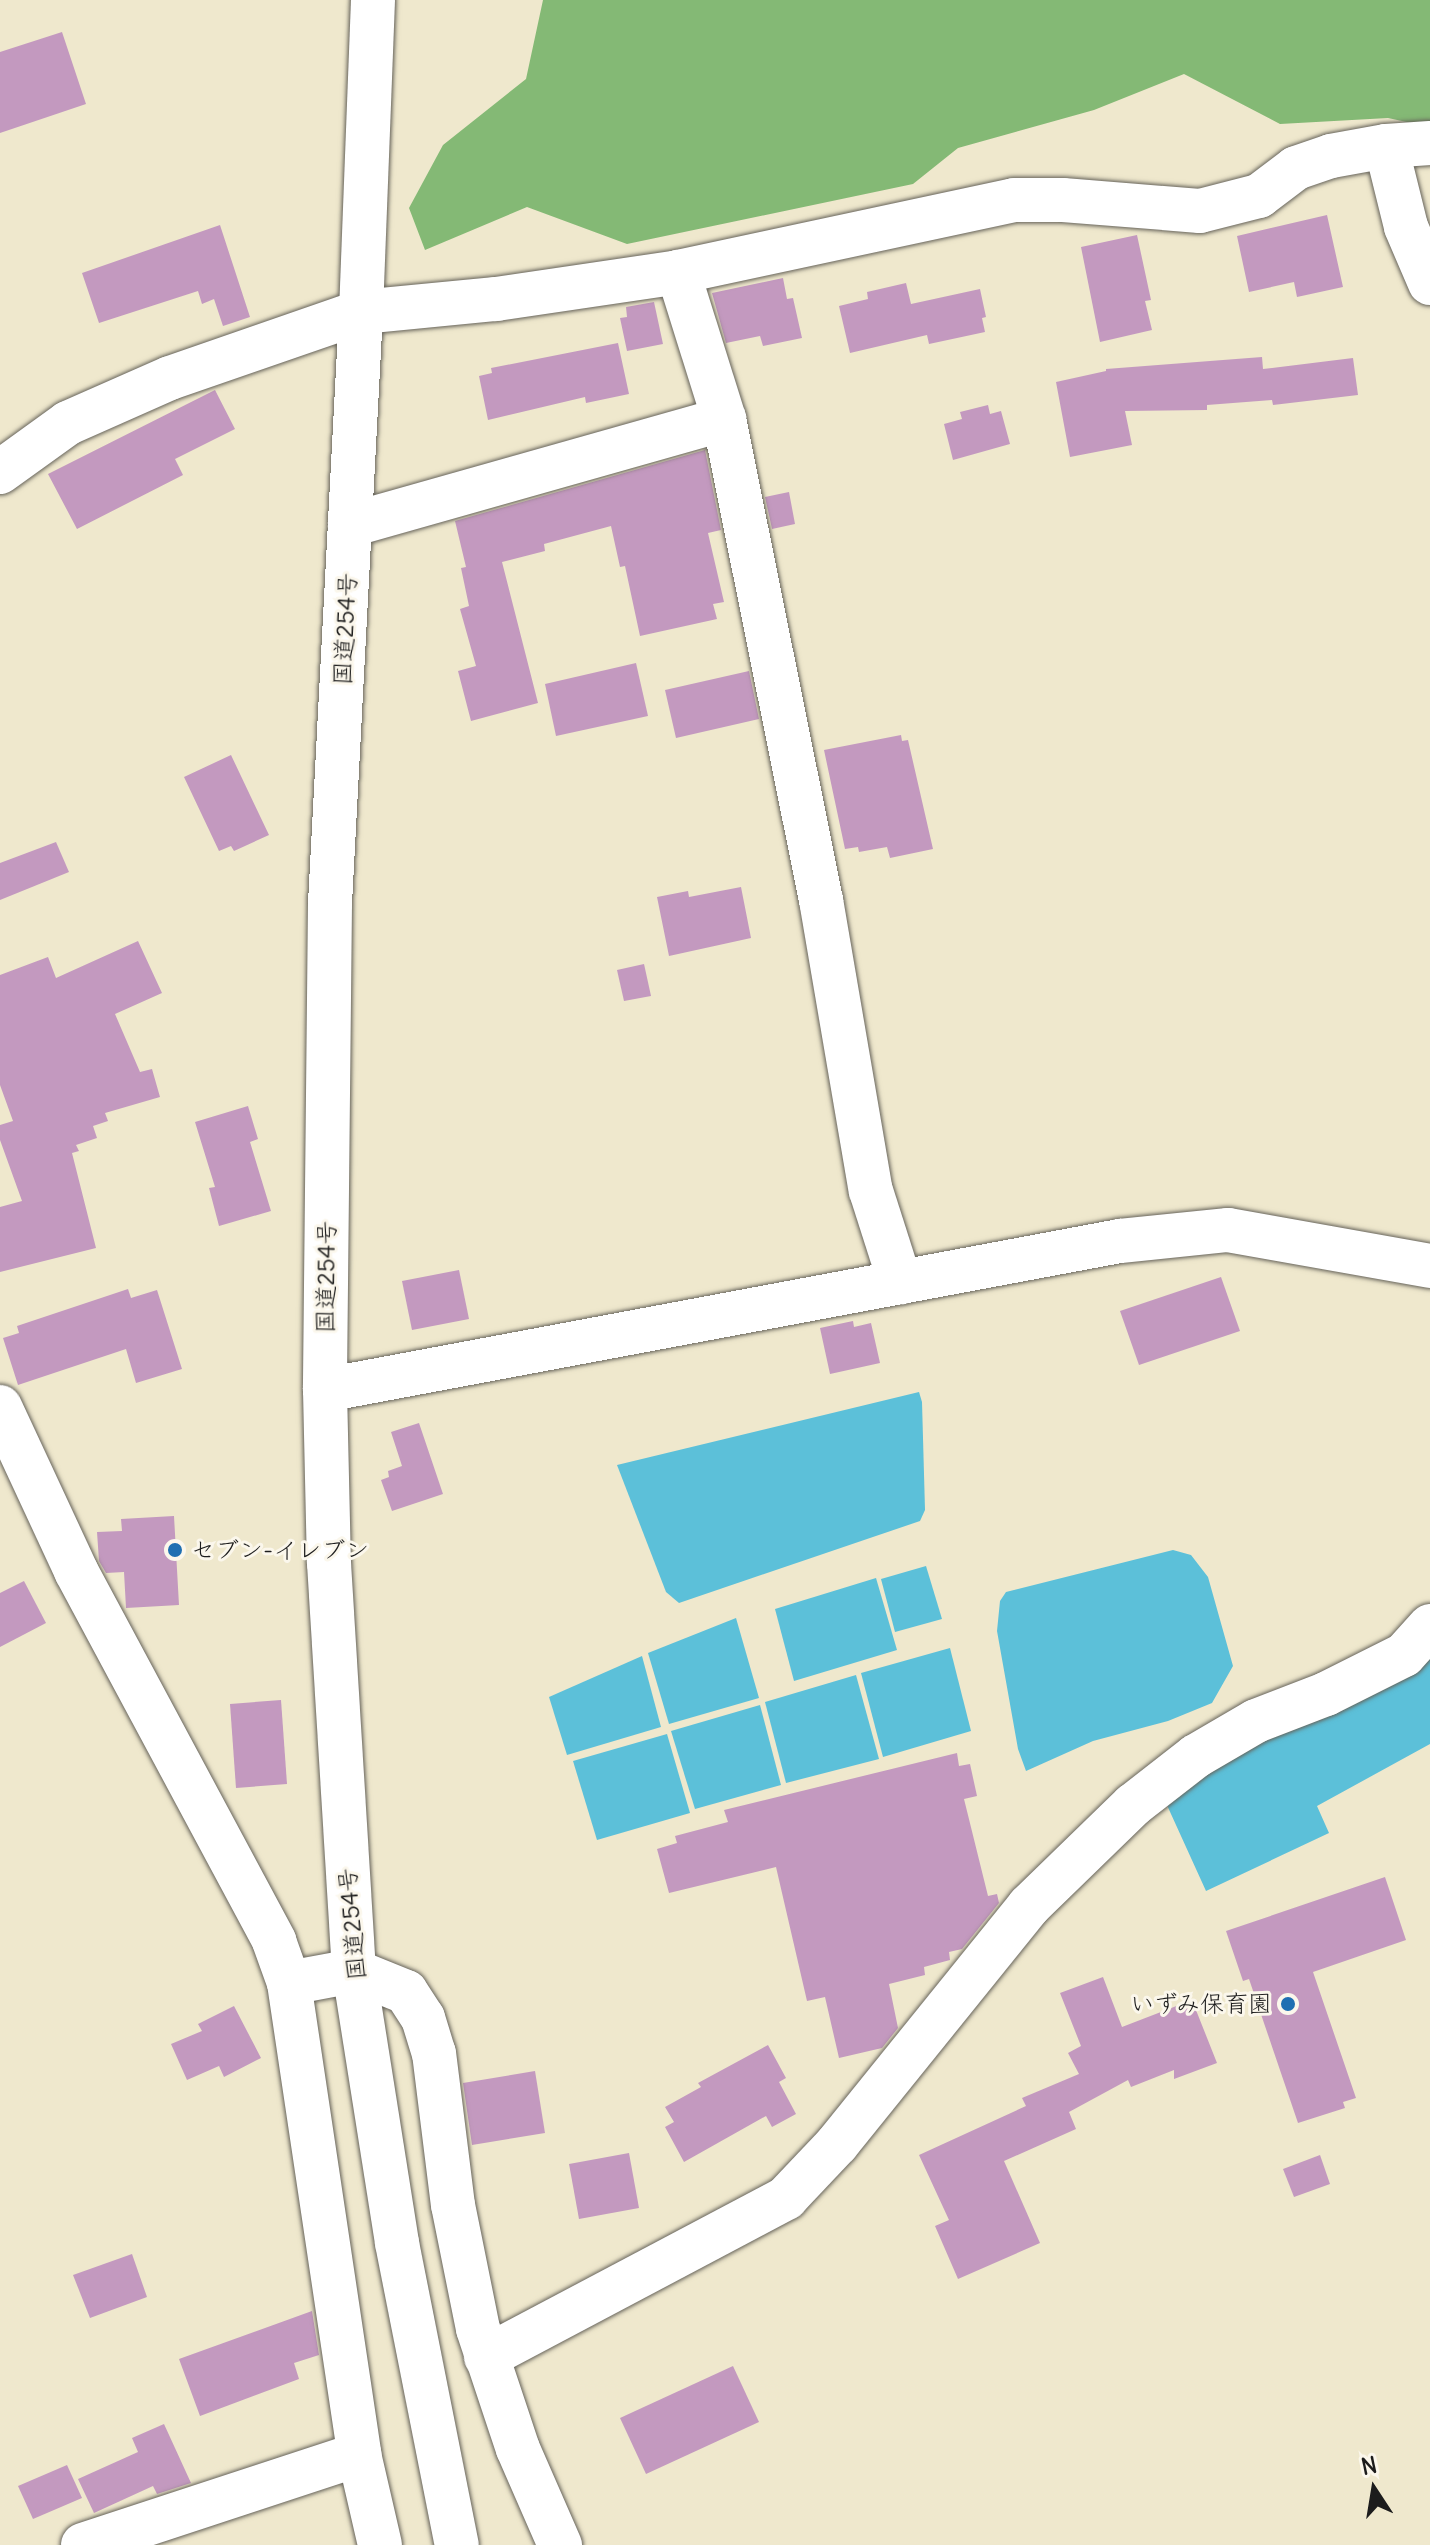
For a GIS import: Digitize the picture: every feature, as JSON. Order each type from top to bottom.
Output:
[{"type":"main road","name":"国道254号","points":[[373,0],[361,312],[330,903],[325,1390],[329,1563],[354,1971],[397,2243],[457,2545]]},
{"type":"main road","points":[[0,472],[68,423],[170,378],[361,312],[496,299],[678,272],[1014,200],[1063,200],[1200,211],[1259,196],[1296,168],[1331,156],[1386,146],[1430,143]]},
{"type":"main road","points":[[1386,146],[1406,227],[1430,283]]},
{"type":"main road","points":[[678,272],[724,419],[821,900],[871,1191],[900,1282]]},
{"type":"main road","points":[[350,525],[724,419]]},
{"type":"main road","points":[[325,1390],[1120,1241],[1228,1230],[1430,1266]]},
{"type":"main road","points":[[0,1407],[76,1571],[274,1941],[289,1983],[359,2454],[380,2545]]},
{"type":"main road","points":[[486,2357],[786,2198],[837,2144],[1029,1906],[1133,1805],[1196,1756],[1256,1721],[1326,1694],[1404,1655],[1430,1626]]},
{"type":"main road","points":[[289,1983],[354,1971],[406,1992],[423,2018],[434,2053],[453,2205],[486,2357],[518,2449],[560,2545]]},
{"type":"main road","points":[[83,2545],[359,2454]]},
{"type":"green space","points":[[543,0],[1430,0],[1430,127],[1388,118],[1280,124],[1184,74],[1094,110],[958,148],[913,184],[627,244],[527,207],[425,250],[409,208],[443,145],[526,79]]},
{"type":"water","points":[[919,1392],[922,1402],[925,1510],[920,1521],[679,1603],[666,1592],[617,1465]]},
{"type":"water","points":[[1173,1550],[1191,1555],[1208,1577],[1233,1666],[1212,1703],[1168,1721],[1093,1741],[1026,1771],[1018,1749],[997,1631],[1000,1601],[1006,1592]]},
{"type":"water","points":[[926,1566],[942,1619],[895,1632],[881,1579]]},
{"type":"water","points":[[876,1578],[897,1650],[794,1681],[775,1609]]},
{"type":"water","points":[[736,1618],[759,1698],[669,1724],[648,1653]]},
{"type":"water","points":[[950,1648],[971,1731],[883,1757],[861,1673]]},
{"type":"water","points":[[1430,1654],[1430,1744],[1317,1806],[1329,1833],[1206,1891],[1166,1803],[1206,1766],[1343,1706]]},
{"type":"water","points":[[642,1656],[661,1727],[567,1755],[549,1697]]},
{"type":"water","points":[[856,1675],[879,1759],[786,1783],[765,1702]]},
{"type":"water","points":[[760,1705],[781,1785],[695,1809],[671,1731]]},
{"type":"water","points":[[667,1734],[690,1813],[597,1840],[573,1761]]},
{"type":"building","points":[[62,32],[86,104],[0,133],[0,52]]},
{"type":"building","points":[[1327,215],[1343,287],[1297,297],[1294,282],[1249,292],[1237,236]]},
{"type":"building","points":[[220,225],[250,317],[223,326],[214,299],[202,304],[198,291],[99,323],[82,273]]},
{"type":"building","points":[[1137,235],[1151,300],[1145,301],[1152,330],[1100,342],[1081,247]]},
{"type":"building","points":[[783,278],[787,299],[793,298],[802,338],[763,346],[760,336],[726,343],[712,293]]},
{"type":"building","points":[[906,283],[911,304],[980,289],[986,317],[982,318],[985,332],[929,344],[927,335],[850,353],[839,306],[868,299],[867,292]]},
{"type":"building","points":[[654,302],[663,344],[627,351],[620,318],[627,317],[626,307]]},
{"type":"building","points":[[618,343],[629,394],[586,403],[585,397],[488,420],[479,376],[492,373],[491,368]]},
{"type":"building","points":[[1262,357],[1263,369],[1353,358],[1358,395],[1273,405],[1272,400],[1207,405],[1207,410],[1125,411],[1132,445],[1070,457],[1056,382],[1106,369]]},
{"type":"building","points":[[215,390],[235,429],[175,459],[183,475],[77,529],[48,474]]},
{"type":"building","points":[[988,405],[990,414],[1001,411],[1010,444],[953,460],[944,424],[962,419],[960,412]]},
{"type":"building","points":[[705,450],[721,530],[708,533],[724,602],[713,604],[717,619],[640,636],[625,566],[620,567],[611,526],[544,544],[545,551],[502,562],[538,703],[471,721],[458,671],[476,666],[460,609],[469,606],[461,568],[466,567],[455,521]]},
{"type":"building","points":[[789,492],[795,524],[772,529],[765,497]]},
{"type":"building","points":[[636,663],[648,716],[556,736],[545,684]]},
{"type":"building","points":[[749,671],[759,719],[676,738],[665,690]]},
{"type":"building","points":[[901,735],[902,741],[908,740],[933,849],[890,858],[887,847],[859,852],[858,847],[845,849],[824,750]]},
{"type":"building","points":[[231,755],[269,835],[234,851],[231,846],[219,851],[184,777]]},
{"type":"building","points":[[56,842],[69,872],[0,900],[0,863]]},
{"type":"building","points":[[741,887],[751,938],[669,956],[657,897],[688,891],[689,897]]},
{"type":"building","points":[[138,941],[162,993],[115,1014],[140,1072],[152,1069],[160,1097],[105,1113],[108,1121],[93,1126],[97,1138],[76,1145],[79,1151],[72,1153],[96,1248],[0,1272],[0,1207],[22,1201],[0,1140],[0,1125],[13,1121],[0,1085],[0,975],[48,957],[56,978]]},
{"type":"building","points":[[644,964],[651,996],[624,1001],[617,970]]},
{"type":"building","points":[[248,1106],[258,1139],[250,1142],[271,1211],[219,1226],[209,1188],[215,1187],[195,1122]]},
{"type":"building","points":[[459,1270],[469,1319],[412,1330],[402,1281]]},
{"type":"building","points":[[1221,1277],[1240,1331],[1139,1365],[1120,1311]]},
{"type":"building","points":[[128,1289],[131,1298],[157,1290],[182,1369],[136,1383],[126,1349],[18,1385],[3,1338],[19,1333],[17,1326]]},
{"type":"building","points":[[853,1321],[854,1327],[871,1323],[880,1363],[830,1374],[820,1328]]},
{"type":"building","points":[[419,1423],[443,1494],[392,1511],[381,1480],[389,1477],[388,1471],[402,1466],[391,1432]]},
{"type":"building","points":[[174,1516],[179,1605],[126,1608],[124,1572],[106,1573],[99,1561],[97,1532],[122,1531],[121,1519]]},
{"type":"building","points":[[24,1581],[46,1623],[0,1647],[0,1593]]},
{"type":"building","points":[[281,1700],[287,1784],[236,1788],[230,1704]]},
{"type":"building","points":[[957,1753],[959,1766],[970,1764],[977,1796],[964,1799],[988,1896],[997,1894],[999,1903],[962,1949],[949,1952],[950,1960],[924,1967],[925,1975],[889,1984],[898,2028],[882,2048],[839,2058],[825,1997],[807,2001],[776,1867],[669,1893],[657,1849],[677,1843],[675,1836],[728,1822],[724,1810]]},
{"type":"building","points":[[1385,1877],[1406,1940],[1313,1972],[1356,2098],[1343,2102],[1345,2108],[1298,2123],[1249,1979],[1243,1981],[1226,1931]]},
{"type":"building","points":[[1103,1977],[1122,2027],[1192,2000],[1217,2063],[1174,2079],[1174,2070],[1131,2087],[1128,2080],[1069,2112],[1076,2129],[1004,2161],[1040,2243],[958,2279],[935,2226],[949,2220],[919,2155],[1026,2106],[1022,2098],[1079,2074],[1068,2053],[1081,2046],[1060,1993]]},
{"type":"building","points":[[234,2006],[261,2058],[224,2077],[219,2066],[187,2080],[171,2044],[202,2031],[198,2024]]},
{"type":"building","points":[[768,2045],[786,2078],[779,2082],[796,2114],[772,2127],[766,2116],[684,2162],[665,2127],[674,2122],[665,2107],[701,2087],[698,2083]]},
{"type":"building","points":[[535,2071],[545,2133],[472,2145],[463,2083]]},
{"type":"building","points":[[629,2153],[639,2208],[579,2219],[569,2164]]},
{"type":"building","points":[[1320,2155],[1330,2184],[1294,2197],[1283,2169]]},
{"type":"building","points":[[132,2254],[147,2297],[90,2318],[73,2275]]},
{"type":"building","points":[[312,2311],[319,2355],[294,2363],[299,2379],[200,2416],[179,2359]]},
{"type":"building","points":[[733,2366],[759,2422],[646,2474],[620,2418]]},
{"type":"building","points":[[164,2424],[191,2483],[157,2494],[153,2486],[94,2513],[78,2479],[138,2452],[132,2438]]},
{"type":"building","points":[[67,2465],[82,2498],[33,2519],[18,2486]]},
{"type":"place","name":"セブン-イレブン","points":[[175,1550]]},
{"type":"place","name":"いずみ保育園","points":[[1288,2004]]}]
